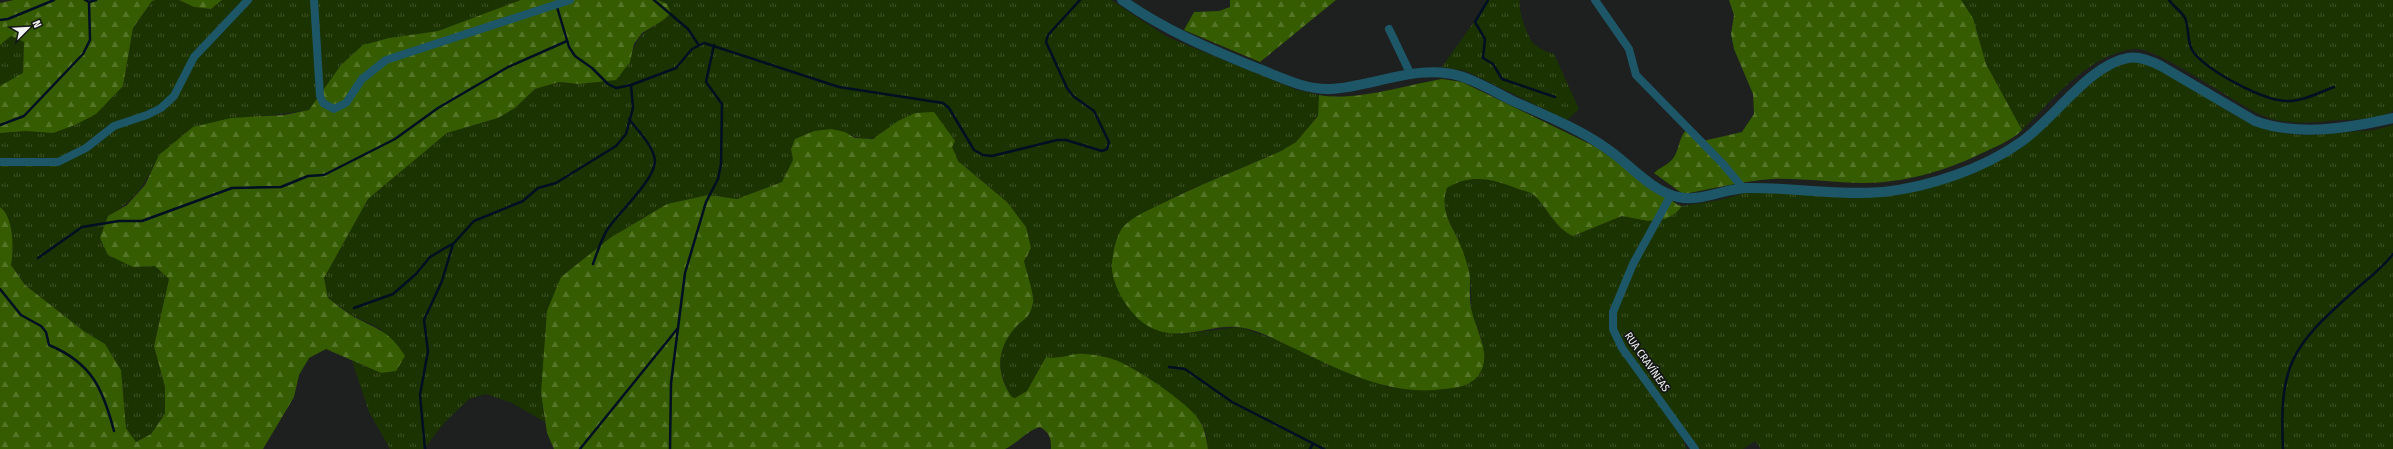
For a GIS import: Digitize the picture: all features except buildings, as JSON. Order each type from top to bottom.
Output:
[{"type":"street","points":[[0,162],[58,162],[86,148],[114,126],[147,115],[161,108],[174,96],[194,57],[248,0]]},
{"type":"street","points":[[314,0],[320,96],[323,103],[334,110],[346,103],[362,79],[386,60],[570,0]]},
{"type":"street","points":[[1122,0],[1170,31],[1191,41],[1305,86],[1327,89],[1342,88],[1411,75],[1443,73],[1459,76],[1593,139],[1652,184],[1677,197],[1693,197],[1743,188],[1882,192],[1933,181],[1976,166],[2023,141],[2090,78],[2111,65],[2128,58],[2152,62],[2161,66],[2255,121],[2270,127],[2300,130],[2320,129],[2393,118]]},
{"type":"street","points":[[1595,0],[1629,49],[1636,75],[1723,164],[1743,188]]},
{"type":"street","points":[[1389,29],[1411,75]]},
{"type":"street","name":"RUA CRAVÍNEAS","points":[[1671,195],[1634,264],[1613,312],[1612,321],[1615,337],[1622,348],[1695,449]]},
{"type":"green space","points":[[14,0],[156,0],[152,1],[133,28],[123,86],[96,114],[75,125],[53,133],[26,131],[0,133],[0,86],[23,73],[24,42],[11,36],[0,45],[0,3]]},
{"type":"green space","points":[[179,0],[194,7],[211,9],[222,0],[521,0],[438,31],[389,38],[323,92],[309,110],[258,117],[159,155],[139,190],[118,210],[108,216],[132,267],[155,266],[169,279],[154,346],[165,387],[165,414],[151,434],[136,442],[126,428],[121,370],[105,344],[85,332],[25,285],[11,265],[13,251],[12,234],[8,218],[0,207],[0,133],[26,131],[123,86],[133,28],[152,1]]},
{"type":"green space","points":[[179,0],[222,0],[211,9],[194,7]]},
{"type":"green space","points":[[521,0],[658,0],[667,4],[671,13],[662,21],[642,33],[634,44],[630,62],[616,80],[579,84],[559,82],[535,89],[515,108],[498,118],[447,133],[368,199],[324,278],[328,298],[351,315],[387,335],[399,347],[405,356],[396,371],[381,373],[326,349],[309,358],[299,375],[294,397],[263,449],[0,449],[0,207],[8,218],[12,234],[13,251],[11,265],[25,285],[85,332],[105,344],[121,370],[126,428],[136,442],[151,434],[165,414],[165,387],[154,346],[169,279],[155,266],[133,267],[108,255],[100,238],[108,216],[127,205],[145,185],[159,155],[193,127],[231,118],[284,115],[309,110],[341,65],[363,45],[389,38],[438,31]]},
{"type":"green space","points":[[658,0],[1111,0],[1167,37],[1297,90],[1319,95],[1318,116],[1296,142],[1281,151],[1180,194],[1130,221],[1139,320],[1165,333],[1182,334],[1239,327],[1274,339],[1351,374],[1388,387],[1483,343],[1472,313],[1470,277],[1462,248],[1444,210],[1443,199],[1447,188],[1465,180],[1491,180],[1532,194],[1540,201],[1557,224],[1573,236],[1622,216],[1648,221],[1676,213],[1682,206],[1720,200],[1745,193],[1775,191],[1900,194],[2023,147],[2105,70],[2134,61],[2160,69],[2233,114],[2261,128],[2288,134],[2309,135],[2375,130],[2393,125],[2393,449],[1761,449],[1755,441],[1743,449],[1700,449],[1685,430],[1682,435],[1686,449],[1208,449],[1206,434],[1199,419],[1078,354],[1055,359],[1046,357],[1027,391],[1015,398],[1012,397],[1003,380],[1001,363],[1004,346],[1008,337],[1025,319],[1033,303],[1032,289],[1024,261],[1031,248],[1026,227],[1007,202],[958,161],[951,147],[881,134],[872,138],[863,139],[845,132],[791,149],[793,160],[782,182],[737,199],[708,195],[667,204],[610,238],[561,277],[541,393],[545,422],[512,403],[486,394],[469,399],[444,423],[424,449],[390,449],[369,412],[352,361],[381,373],[396,371],[381,329],[352,315],[328,298],[324,278],[368,199],[447,133],[498,118],[515,108],[535,89],[559,82],[579,84],[630,62],[637,41],[640,37],[662,21],[667,4]]},
{"type":"green space","points":[[1230,0],[1336,0],[1260,62],[1184,30],[1194,12],[1219,11],[1230,7]]},
{"type":"green space","points":[[1485,0],[1520,0],[1520,10],[1529,36],[1536,46],[1554,54],[1579,109],[1567,120],[1466,71],[1442,67],[1484,8]]},
{"type":"green space","points":[[1729,0],[1961,0],[1973,18],[1986,64],[2022,130],[2002,144],[1953,166],[1924,175],[1894,181],[1864,183],[1772,179],[1739,183],[1683,194],[1654,173],[1670,162],[1674,157],[1681,138],[1686,130],[1690,126],[1703,141],[1742,132],[1754,114],[1753,94],[1734,49],[1731,34],[1734,15]]},
{"type":"green space","points":[[1961,0],[2393,0],[2393,111],[2374,118],[2360,119],[2292,122],[2273,119],[2251,110],[2159,56],[2144,50],[2133,49],[2116,53],[2100,60],[2072,80],[2022,130],[1986,64],[1973,18]]},
{"type":"green space","points":[[11,36],[24,42],[23,74],[0,86],[0,45]]},
{"type":"green space","points":[[1442,79],[1462,82],[1596,147],[1678,205],[1682,206],[1676,213],[1665,219],[1648,221],[1622,216],[1573,236],[1562,229],[1540,201],[1529,193],[1491,180],[1482,179],[1465,180],[1447,188],[1445,197],[1446,213],[1460,243],[1468,268],[1470,276],[1471,308],[1484,352],[1484,361],[1478,376],[1467,384],[1453,388],[1423,390],[1403,389],[1384,385],[1345,372],[1265,335],[1245,328],[1227,327],[1182,333],[1160,331],[1141,321],[1134,315],[1122,299],[1114,280],[1112,263],[1118,235],[1123,227],[1131,220],[1204,184],[1281,151],[1296,142],[1318,116],[1319,95],[1333,97],[1364,95]]},
{"type":"green space","points":[[934,112],[955,141],[952,147],[958,161],[1007,202],[1026,227],[1031,248],[1024,261],[1032,289],[1033,303],[1025,319],[1008,337],[1001,354],[1000,363],[1003,380],[1012,397],[1015,398],[1027,391],[1046,357],[1050,358],[1080,354],[1109,358],[1130,367],[1157,384],[1193,413],[1203,427],[1208,449],[1051,449],[1049,436],[1046,431],[1040,427],[1030,431],[1014,444],[1005,449],[554,449],[547,433],[541,393],[547,311],[561,277],[610,238],[667,204],[708,195],[737,199],[782,182],[793,160],[791,149],[795,139],[814,131],[831,129],[845,132],[855,138],[873,139],[898,121],[915,113]]},
{"type":"waterway","points":[[0,20],[8,19],[54,0]]},
{"type":"waterway","points":[[85,0],[89,2],[96,0]]},
{"type":"waterway","points":[[654,0],[688,29],[698,44]]},
{"type":"waterway","points":[[557,7],[569,47],[575,56],[592,68],[608,84],[616,88],[631,85],[676,68],[692,49],[704,43],[839,87],[943,103],[949,108],[974,150],[983,155],[992,156],[1057,140],[1066,140],[1102,151],[1107,149],[1109,142],[1094,111],[1073,96],[1067,88],[1046,42],[1048,35],[1080,0]]},
{"type":"waterway","points":[[1488,0],[1475,22],[1485,39],[1483,58],[1493,64],[1502,79],[1555,97]]},
{"type":"waterway","points":[[2169,0],[2185,18],[2190,45],[2194,53],[2202,61],[2224,77],[2251,91],[2277,100],[2294,101],[2334,87]]},
{"type":"waterway","points":[[0,125],[24,116],[83,54],[90,40],[89,2]]},
{"type":"waterway","points":[[38,258],[82,227],[119,221],[142,221],[232,188],[281,187],[308,176],[324,175],[395,139],[438,108],[508,67],[567,41]]},
{"type":"waterway","points":[[670,449],[671,383],[685,273],[706,202],[718,179],[721,164],[722,104],[706,82],[714,45]]},
{"type":"waterway","points":[[425,449],[420,395],[428,351],[424,320],[442,281],[453,244],[474,221],[523,201],[538,188],[556,183],[616,146],[626,134],[633,108],[631,85]]},
{"type":"waterway","points":[[593,264],[607,230],[643,187],[653,169],[655,161],[652,150],[645,138],[629,119]]},
{"type":"waterway","points":[[354,308],[393,294],[416,274],[430,257],[452,244]]},
{"type":"waterway","points":[[2283,449],[2282,420],[2284,397],[2287,377],[2293,360],[2315,328],[2379,269],[2393,254]]},
{"type":"waterway","points":[[0,289],[21,315],[41,326],[46,332],[49,345],[64,352],[86,369],[100,390],[114,431]]},
{"type":"waterway","points":[[580,449],[678,328]]},
{"type":"waterway","points":[[1169,367],[1185,369],[1232,402],[1324,449]]},
{"type":"waterway","points":[[1310,449],[1313,444]]}]
